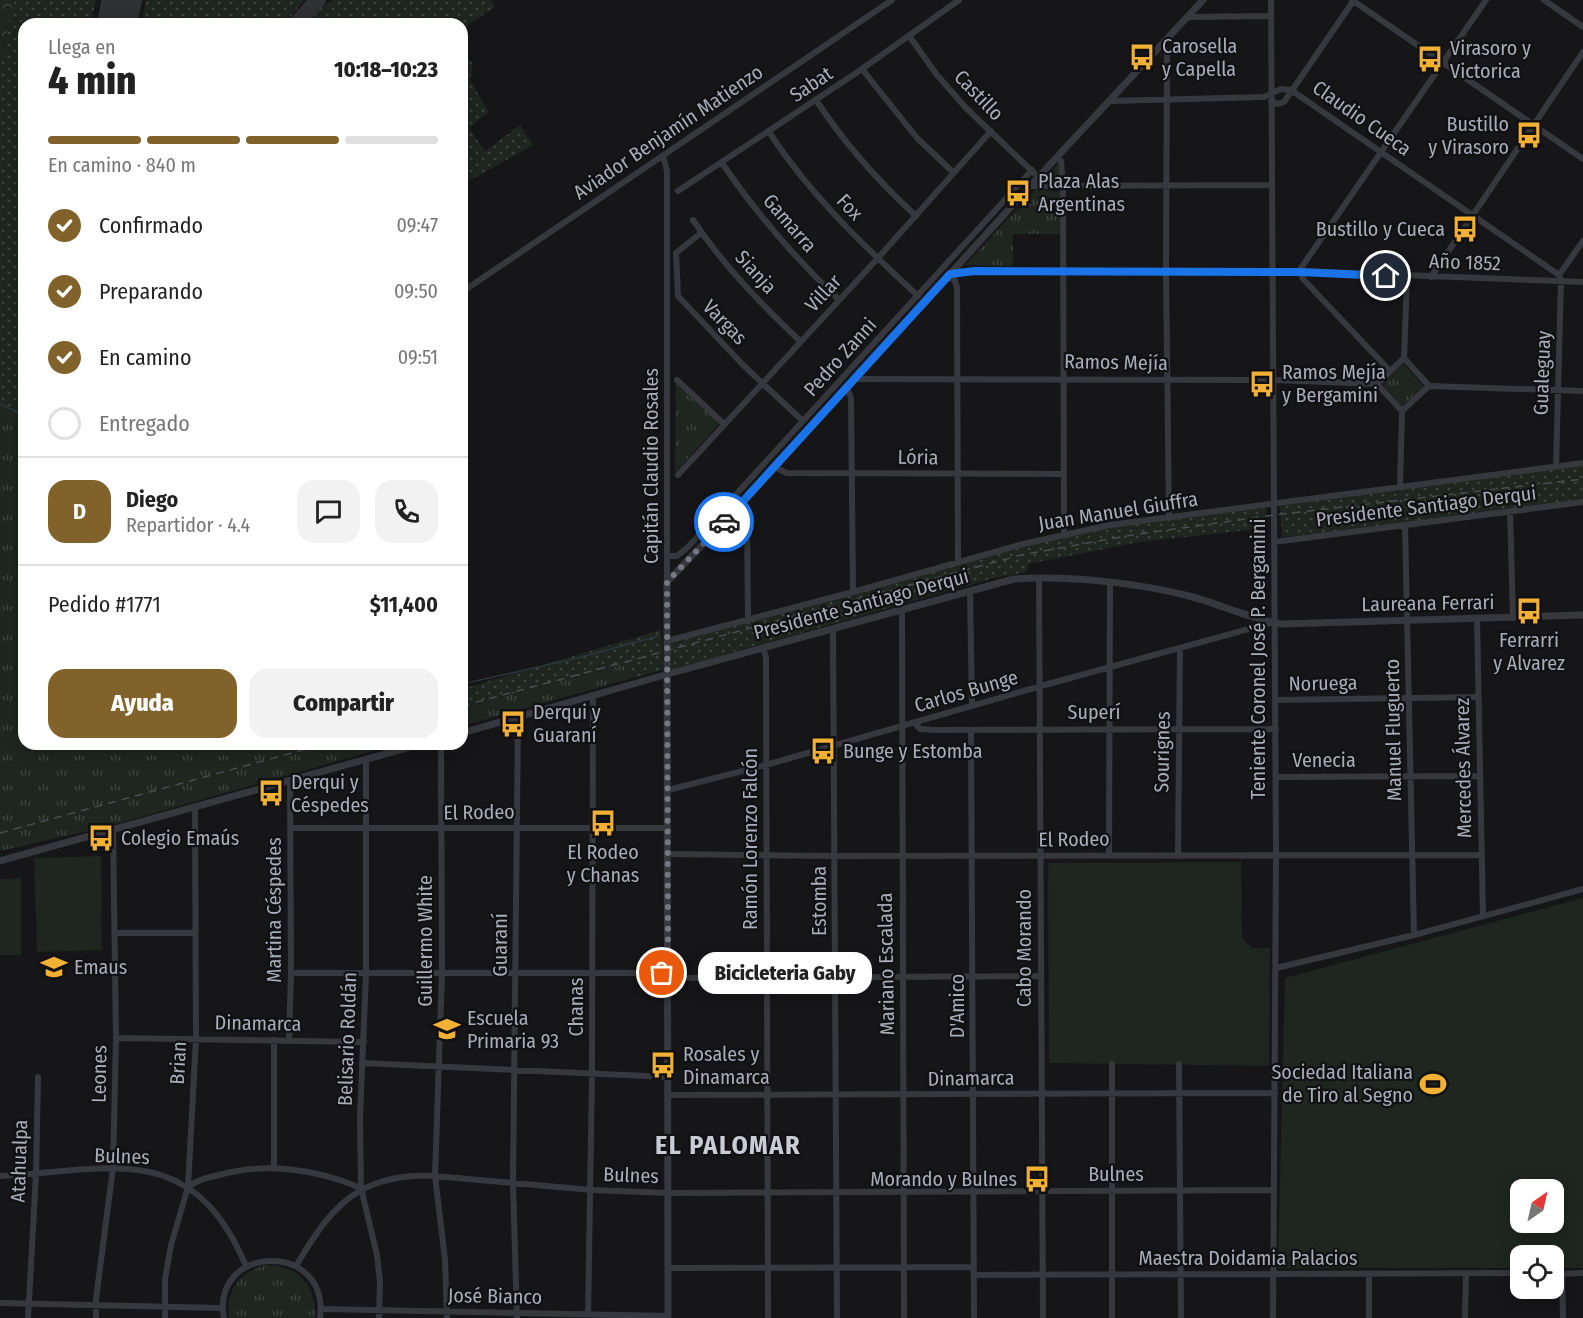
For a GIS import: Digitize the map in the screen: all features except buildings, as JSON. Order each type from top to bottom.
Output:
[{"type":"street","name":"Aviador Benjamín Matienzo","points":[[468,288],[892,0]]},
{"type":"street","name":"Sabat","points":[[678,191],[910,37],[959,0]]},
{"type":"street","points":[[667,582],[1203,0]]},
{"type":"street","name":"Teniente Coronel José P. Bergamini","points":[[1271,0],[1276,700],[1273,1318]]},
{"type":"street","points":[[1271,98],[1278,104],[1281,103],[1353,0],[1583,159]]},
{"type":"street","points":[[1390,371],[1303,279],[1300,272],[1302,265],[1485,0]]},
{"type":"street","points":[[1544,0],[1583,27]]},
{"type":"street","points":[[1188,16],[1271,16]]},
{"type":"street","name":"Castillo","points":[[910,37],[937,75],[966,108],[1032,170],[1037,179]]},
{"type":"street","points":[[1161,45],[1167,52],[1166,272],[1169,518]]},
{"type":"street","points":[[1431,277],[1583,52]]},
{"type":"street","points":[[862,69],[917,138],[954,173]]},
{"type":"street","name":"Claudio Cueca","points":[[1109,101],[1271,98],[1281,89],[1291,90],[1560,278]]},
{"type":"street","points":[[816,100],[858,157],[916,216]]},
{"type":"street","name":"Villar","points":[[678,475],[878,258],[991,131]]},
{"type":"street","name":"Fox","points":[[769,132],[784,155],[849,232],[918,296]]},
{"type":"street","name":"Capitán Claudio Rosales","points":[[663,156],[667,171],[668,1317]]},
{"type":"street","points":[[1056,158],[1061,160],[1063,187],[1064,534]]},
{"type":"street","name":"Gamarra","points":[[722,163],[767,225],[839,300]]},
{"type":"street","name":"Pedro Zanni","points":[[667,556],[677,556],[688,547],[1032,170]]},
{"type":"street","points":[[1030,186],[1272,185]]},
{"type":"street","name":"Sianja","points":[[693,220],[747,289],[800,341]]},
{"type":"street","name":"Vargas","points":[[702,233],[676,253],[678,296],[762,384],[803,422]]},
{"type":"street","points":[[1560,278],[1583,241]]},
{"type":"street","points":[[1547,281],[1551,276],[1550,269]]},
{"type":"street","name":"Año 1852","points":[[948,276],[975,271],[1272,271],[1547,281],[1560,278],[1583,282]]},
{"type":"street","points":[[948,276],[954,279],[957,286],[958,561]]},
{"type":"street","points":[[1400,487],[1402,411],[1377,384],[1404,358],[1407,277]]},
{"type":"street","name":"Gualeguay","points":[[1556,466],[1560,278]]},
{"type":"street","points":[[1404,358],[1430,386]]},
{"type":"street","name":"Ramos Mejía","points":[[854,379],[1274,380],[1377,384]]},
{"type":"street","points":[[677,380],[724,423]]},
{"type":"street","points":[[1402,411],[1430,386],[1583,392]]},
{"type":"street","points":[[847,388],[851,399],[853,592]]},
{"type":"street","name":"Juan Manuel Giuffra","points":[[667,641],[748,621],[958,561],[1064,534],[1110,525],[1583,463]]},
{"type":"street","name":"Lória","points":[[774,467],[787,473],[1063,474]]},
{"type":"street","points":[[743,502],[747,513],[748,621]]},
{"type":"street","name":"Presidente Santiago Derqui","points":[[1274,542],[1583,502]]},
{"type":"street","points":[[1510,511],[1513,618]]},
{"type":"street","name":"Manuel Fluguerto","points":[[1404,525],[1414,935]]},
{"type":"street","name":"Presidente Santiago Derqui","points":[[468,731],[1014,579],[1110,583],[1188,596],[1274,622]]},
{"type":"street","name":"Cabo Morando","points":[[1039,579],[1043,1318]]},
{"type":"street","points":[[1109,855],[1110,583]]},
{"type":"street","points":[[970,591],[972,706]]},
{"type":"street","name":"Mariano Escalada","points":[[902,610],[904,1318]]},
{"type":"street","name":"Laureana Ferrari","points":[[1274,622],[1583,615]]},
{"type":"street","name":"Mercedes Álvarez","points":[[1477,619],[1483,916]]},
{"type":"street","name":"Carlos Bunge","points":[[668,790],[766,765],[1274,622]]},
{"type":"street","name":"Estomba","points":[[833,629],[837,1318]]},
{"type":"street","name":"Ramón Lorenzo Falcón","points":[[763,648],[766,657],[768,1318]]},
{"type":"street","name":"Sourignes","points":[[1178,856],[1180,648]]},
{"type":"street","name":"Chanas","points":[[588,1317],[593,973],[593,695]]},
{"type":"street","name":"Noruega","points":[[1276,700],[1479,697]]},
{"type":"street","name":"Guaraní","points":[[517,1316],[513,1183],[518,717]]},
{"type":"street","name":"Superí","points":[[915,723],[920,729],[971,730],[1276,729]]},
{"type":"street","name":"D'Amico","points":[[971,730],[974,1318]]},
{"type":"street","points":[[0,861],[399,750]]},
{"type":"street","name":"Guillermo White","points":[[441,750],[442,973],[435,1176],[446,1259],[448,1315]]},
{"type":"street","name":"Belisario Roldán","points":[[366,759],[366,974],[360,1118],[361,1188],[377,1255],[380,1281],[379,1318]]},
{"type":"street","name":"Venecia","points":[[1276,777],[1480,776]]},
{"type":"street","name":"Martina Céspedes","points":[[289,1040],[290,781]]},
{"type":"street","name":"Brian","points":[[165,1318],[165,1279],[171,1245],[188,1187],[196,1039],[195,807]]},
{"type":"street","name":"El Rodeo","points":[[291,828],[668,828]]},
{"type":"street","name":"Leones","points":[[96,1318],[95,1306],[113,1168],[116,1038],[113,830]]},
{"type":"street","name":"El Rodeo","points":[[668,854],[1481,855]]},
{"type":"street","points":[[1276,968],[1414,935],[1583,889]]},
{"type":"street","points":[[115,933],[195,933]]},
{"type":"street","points":[[291,973],[662,973],[675,978],[1041,976]]},
{"type":"street","name":"Dinamarca","points":[[116,1038],[364,1042]]},
{"type":"street","points":[[274,1040],[274,1167]]},
{"type":"street","points":[[362,1063],[669,1077]]},
{"type":"street","points":[[1112,1064],[1112,1318]]},
{"type":"street","points":[[1179,1064],[1181,1318]]},
{"type":"street","name":"Atahualpa","points":[[28,1318],[27,1303],[36,1174],[38,1077]]},
{"type":"street","name":"Dinamarca","points":[[669,1095],[1275,1093]]},
{"type":"street","points":[[246,1266],[221,1220],[188,1187],[197,1181],[229,1172],[274,1167],[311,1173],[361,1188],[325,1222],[296,1266]]},
{"type":"street","name":"Bulnes","points":[[0,1176],[113,1168],[154,1172],[188,1187]]},
{"type":"street","name":"Bulnes","points":[[361,1188],[402,1176],[435,1176],[591,1190],[668,1193],[1274,1190]]},
{"type":"street","points":[[224,1318],[222,1308],[228,1285],[236,1274],[246,1266],[271,1259],[296,1266],[306,1274],[314,1284],[319,1296],[320,1318]]},
{"type":"street","points":[[669,1268],[974,1267]]},
{"type":"street","points":[[1466,1273],[1466,1318]]},
{"type":"street","name":"Maestra Doidamia Palacios","points":[[974,1275],[1510,1273]]},
{"type":"street","points":[[1369,1318],[1370,1274]]},
{"type":"street","points":[[1564,1274],[1583,1274]]},
{"type":"street","points":[[1563,1299],[1563,1318]]},
{"type":"street","points":[[0,1303],[222,1308]]},
{"type":"street","name":"José Bianco","points":[[321,1309],[448,1315],[668,1317]]},
{"type":"green space","points":[[0,0],[13,0],[0,69]]},
{"type":"green space","points":[[13,0],[96,0],[92,18],[18,18],[18,750],[22,750],[0,820],[0,69]]},
{"type":"green space","points":[[146,0],[304,0],[290,18],[142,18]]},
{"type":"green space","points":[[333,0],[491,0],[495,7],[468,25],[468,18],[313,18],[321,8]]},
{"type":"green space","points":[[468,57],[473,65],[470,80],[489,112],[469,128],[485,151],[520,125],[533,145],[468,182]]},
{"type":"green space","points":[[1058,163],[1060,184],[1042,182]]},
{"type":"green space","points":[[1036,189],[1060,192],[1060,234],[1013,234],[1013,266],[965,265]]},
{"type":"green space","points":[[1403,364],[1424,387],[1402,406],[1382,384]]},
{"type":"green space","points":[[676,384],[717,421],[718,425],[675,473]]},
{"type":"green space","points":[[0,409],[18,417],[18,750],[377,750],[109,826],[0,851]]},
{"type":"green space","points":[[1583,463],[1583,502],[1405,525],[1282,537],[1280,505]]},
{"type":"green space","points":[[1266,507],[1267,528],[1139,542],[1028,564],[1027,572],[994,578],[670,670],[670,644],[1064,534]]},
{"type":"green space","points":[[661,630],[663,670],[633,678],[629,663],[468,705],[468,687]]},
{"type":"green space","points":[[630,663],[633,678],[468,724],[468,705]]},
{"type":"green space","points":[[101,856],[102,950],[37,952],[34,858]]},
{"type":"green space","points":[[1241,862],[1242,938],[1252,948],[1270,948],[1269,1066],[1049,1063],[1048,863]]},
{"type":"green space","points":[[21,878],[21,955],[0,955],[0,879]]},
{"type":"green space","name":"Sociedad Italiana de Tiro al Segno","points":[[1583,898],[1583,1268],[1564,1268],[1564,1245],[1510,1245],[1510,1268],[1278,1268],[1285,978]]},
{"type":"green space","points":[[265,1265],[287,1269],[303,1279],[312,1296],[315,1318],[229,1318],[230,1299],[236,1284],[248,1273]]},
{"type":"waterway","points":[[0,404],[18,412]]},
{"type":"waterway","points":[[468,683],[582,657],[658,636]]},
{"type":"taxiway","points":[[302,18],[318,0]]},
{"type":"runway","points":[[118,18],[122,0]]},
{"type":"railway","points":[[468,704],[1021,555],[1132,535],[1274,515],[1583,479]]},
{"type":"railway","points":[[0,833],[303,750]]},
{"type":"way so far","points":[[662,973],[668,976],[667,582],[724,522]]},
{"type":"place","name":"Carosella y Capella","points":[[1142,57]]},
{"type":"place","name":"Virasoro y Victorica","points":[[1430,59]]},
{"type":"place","name":"Bustillo y Virasoro","points":[[1529,135]]},
{"type":"place","name":"Plaza Alas Argentinas","points":[[1018,193]]},
{"type":"place","name":"Bustillo y Cueca","points":[[1465,229]]},
{"type":"place","name":"Ramos Mejía y Bergamini","points":[[1262,384]]},
{"type":"place","name":"Ferrarri y Alvarez","points":[[1529,611]]},
{"type":"place","name":"Derqui y Guaraní","points":[[513,724]]},
{"type":"place","name":"Bunge y Estomba","points":[[823,751]]},
{"type":"place","name":"Derqui y Céspedes","points":[[271,793]]},
{"type":"place","name":"El Rodeo y Chanas","points":[[603,823]]},
{"type":"place","name":"Colegio Emaús","points":[[101,838]]},
{"type":"place","name":"Emaus","points":[[54,967]]},
{"type":"place","name":"Bicicleteria Gaby","points":[[662,973]]},
{"type":"place","name":"Escuela Primaria 93","points":[[447,1029]]},
{"type":"place","name":"Rosales y Dinamarca","points":[[663,1065]]},
{"type":"place","name":"Sociedad Italiana de Tiro al Segno","points":[[1433,1084]]},
{"type":"place","name":"Morando y Bulnes","points":[[1037,1179]]},
{"type":"district","name":"EL PALOMAR","points":[[728,1145]]},
{"type":"route","points":[[724,522],[950,274],[975,271],[1272,271],[1386,276]]}]
